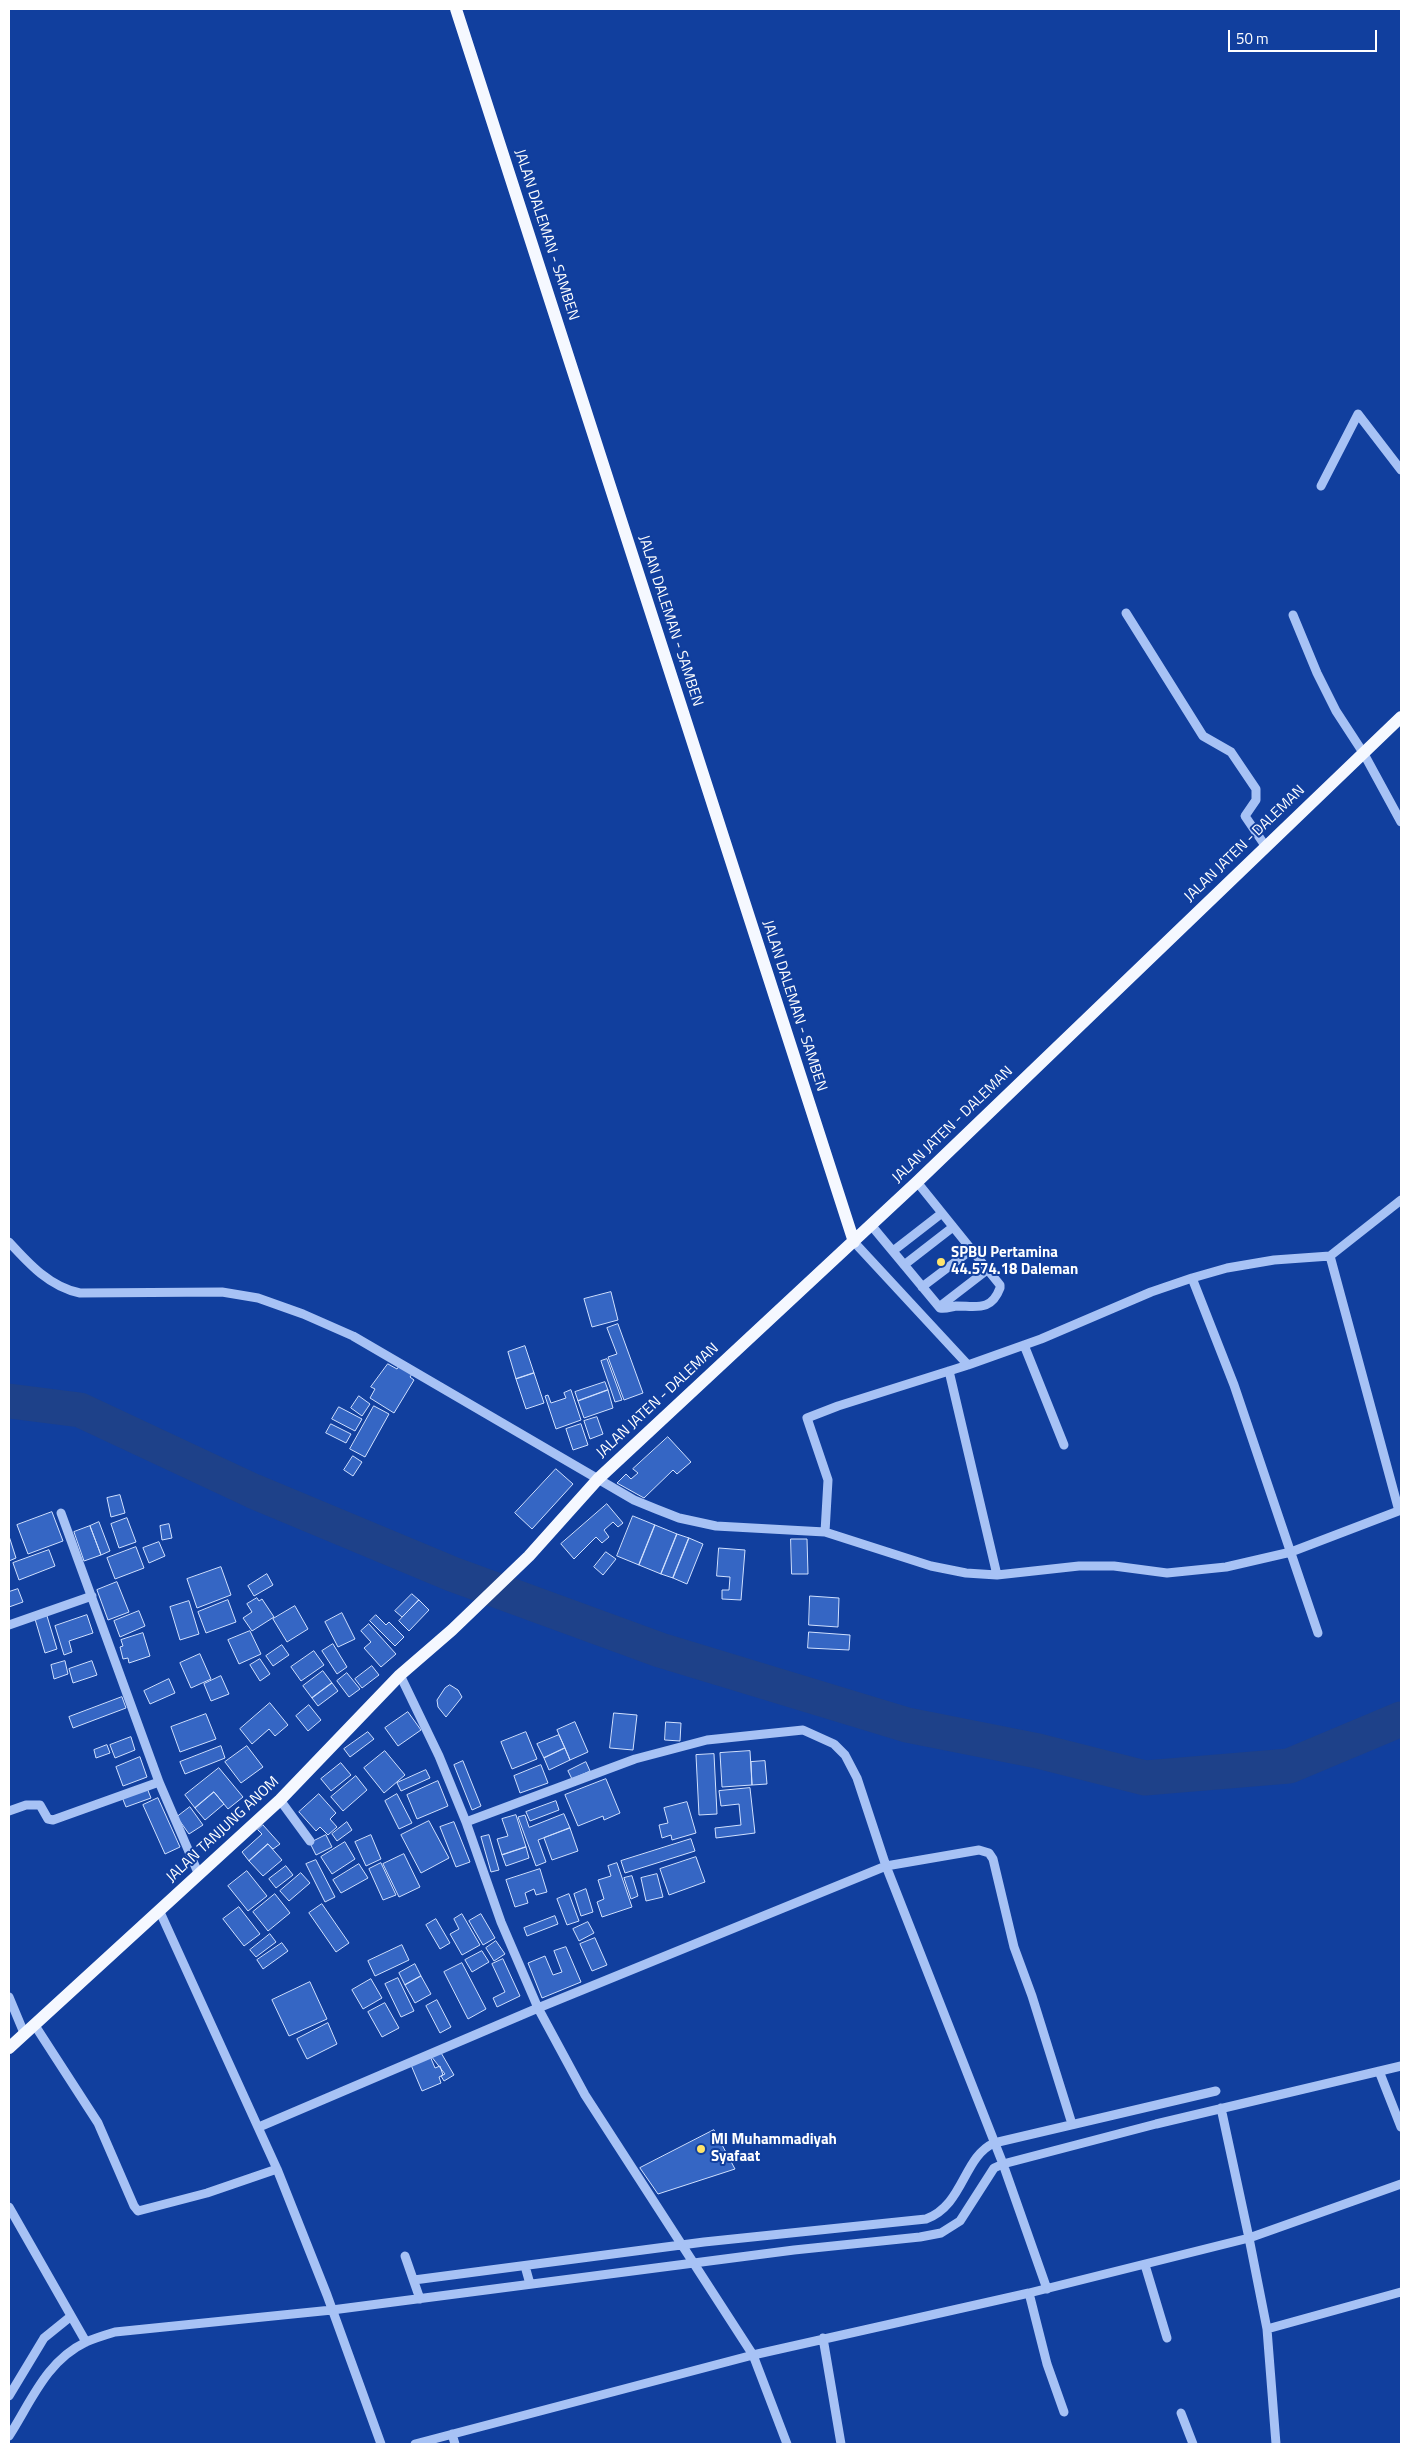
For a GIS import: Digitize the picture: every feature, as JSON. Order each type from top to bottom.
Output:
[{"type":"main road","name":"JALAN DALEMAN - SAMBEN","points":[[456,9],[854,1242]]},
{"type":"main road","name":"JALAN JATEN - DALEMAN","points":[[452,1630],[529,1556],[598,1479],[872,1225],[1401,717]]},
{"type":"main road","name":"JALAN TANJUNG ANOM","points":[[9,2048],[160,1912],[280,1800],[400,1675],[452,1630]]},
{"type":"street","points":[[1321,486],[1358,414],[1401,470]]},
{"type":"street","points":[[1126,613],[1203,736],[1231,752],[1256,789],[1256,800],[1245,816],[1266,847]]},
{"type":"street","points":[[1293,615],[1317,673],[1336,711],[1364,754],[1401,822]]},
{"type":"street","points":[[872,1225],[939,1307],[943,1309],[955,1306],[978,1308],[995,1298],[1000,1285],[917,1182]]},
{"type":"street","points":[[825,1532],[828,1480],[807,1418],[1024,1345],[1151,1292],[1192,1278],[1227,1268],[1267,1261],[1330,1256],[1401,1200]]},
{"type":"street","points":[[893,1252],[942,1213]]},
{"type":"street","points":[[904,1265],[953,1227]]},
{"type":"street","points":[[9,1242],[38,1272],[70,1291],[80,1293],[222,1292],[258,1298],[304,1314],[353,1336],[402,1363],[634,1500],[679,1518],[734,1528],[825,1532],[931,1566],[966,1573],[997,1573],[1099,1566],[1167,1572],[1226,1567],[1400,1509],[1330,1256]]},
{"type":"street","points":[[854,1242],[968,1365]]},
{"type":"street","points":[[922,1287],[971,1250]]},
{"type":"street","points":[[939,1307],[986,1270]]},
{"type":"street","points":[[1192,1278],[1234,1385],[1318,1633]]},
{"type":"street","points":[[1024,1345],[1064,1444]]},
{"type":"street","points":[[949,1371],[997,1573]]},
{"type":"street","points":[[60,1513],[159,1782],[199,1875]]},
{"type":"street","points":[[9,1625],[92,1596]]},
{"type":"street","points":[[400,1675],[439,1756],[466,1822],[501,1922],[538,2008],[585,2095],[753,2355],[787,2444]]},
{"type":"street","points":[[466,1822],[635,1759],[706,1740],[803,1730],[834,1744],[846,1755],[857,1778],[886,1866],[1002,2161],[1047,2289]]},
{"type":"street","points":[[9,1811],[34,1804],[40,1806],[48,1819],[53,1820],[159,1782]]},
{"type":"street","points":[[280,1800],[310,1841]]},
{"type":"street","points":[[259,2127],[538,2008],[886,1866],[974,1850],[989,1853],[993,1859],[1014,1947],[1032,1996],[1072,2124]]},
{"type":"street","points":[[160,1912],[277,2169],[332,2308],[381,2444]]},
{"type":"street","points":[[9,1997],[24,2034]]},
{"type":"street","points":[[34,2024],[98,2124],[134,2206],[138,2211],[214,2191],[277,2169]]},
{"type":"street","points":[[9,2436],[40,2383],[84,2340],[115,2332],[332,2308],[794,2250],[920,2238],[942,2233],[960,2221],[994,2168],[1002,2161],[1401,2066]]},
{"type":"street","points":[[1379,2071],[1401,2128]]},
{"type":"street","points":[[414,2282],[685,2247],[926,2219],[945,2209],[982,2151],[1072,2124],[1216,2091]]},
{"type":"street","points":[[1221,2108],[1250,2238],[1267,2329],[1276,2444]]},
{"type":"street","points":[[415,2444],[753,2355],[1047,2289],[1250,2238],[1401,2184]]},
{"type":"street","points":[[9,2207],[84,2340]]},
{"type":"street","points":[[405,2256],[420,2297]]},
{"type":"street","points":[[1145,2265],[1166,2338]]},
{"type":"street","points":[[526,2267],[529,2283]]},
{"type":"street","points":[[1267,2329],[1401,2292]]},
{"type":"street","points":[[1029,2293],[1047,2364],[1064,2412]]},
{"type":"street","points":[[9,2396],[44,2338],[72,2319]]},
{"type":"street","points":[[823,2338],[841,2444]]},
{"type":"street","points":[[1181,2413],[1193,2444]]},
{"type":"street","points":[[452,2434],[455,2444]]},
{"type":"building","points":[[611,1292],[618,1320],[592,1327],[584,1299]]},
{"type":"building","points":[[618,1324],[643,1393],[624,1400],[608,1357],[617,1354],[607,1328]]},
{"type":"building","points":[[525,1346],[534,1373],[516,1379],[508,1352]]},
{"type":"building","points":[[607,1359],[622,1400],[615,1402],[601,1361]]},
{"type":"building","points":[[388,1364],[397,1369],[399,1366],[412,1374],[410,1377],[414,1380],[394,1413],[370,1398],[375,1389],[371,1387]]},
{"type":"building","points":[[534,1373],[544,1403],[526,1409],[516,1379]]},
{"type":"building","points":[[605,1382],[608,1390],[578,1401],[575,1392]]},
{"type":"building","points":[[571,1390],[581,1420],[556,1429],[545,1396],[548,1395],[551,1403],[566,1398],[564,1393]]},
{"type":"building","points":[[608,1390],[613,1408],[584,1418],[578,1401]]},
{"type":"building","points":[[359,1396],[370,1404],[362,1416],[351,1408]]},
{"type":"building","points":[[374,1406],[389,1414],[365,1457],[350,1449]]},
{"type":"building","points":[[339,1407],[362,1419],[355,1431],[332,1419]]},
{"type":"building","points":[[597,1417],[603,1434],[590,1439],[584,1421]]},
{"type":"building","points":[[331,1424],[351,1434],[346,1443],[326,1433]]},
{"type":"building","points":[[581,1424],[588,1445],[573,1450],[566,1429]]},
{"type":"building","points":[[668,1437],[691,1462],[677,1474],[673,1470],[644,1498],[617,1483],[626,1474],[631,1479],[638,1473],[633,1469]]},
{"type":"building","points":[[353,1456],[362,1462],[353,1476],[344,1470]]},
{"type":"building","points":[[556,1469],[573,1484],[532,1529],[515,1513]]},
{"type":"building","points":[[120,1495],[125,1513],[111,1517],[107,1498]]},
{"type":"building","points":[[607,1504],[623,1523],[618,1527],[613,1522],[604,1530],[609,1537],[602,1543],[596,1537],[574,1559],[561,1544]]},
{"type":"building","points":[[52,1512],[63,1541],[28,1554],[17,1525]]},
{"type":"building","points":[[633,1516],[655,1525],[639,1565],[617,1556]]},
{"type":"building","points":[[127,1518],[136,1542],[119,1548],[111,1524]]},
{"type":"building","points":[[99,1522],[110,1551],[101,1555],[90,1526]]},
{"type":"building","points":[[169,1524],[172,1538],[162,1540],[160,1526]]},
{"type":"building","points":[[655,1525],[677,1534],[661,1574],[639,1565]]},
{"type":"building","points":[[90,1526],[101,1555],[84,1561],[74,1532]]},
{"type":"building","points":[[677,1534],[689,1538],[673,1578],[661,1574]]},
{"type":"building","points":[[9,1536],[16,1558],[9,1561]]},
{"type":"building","points":[[689,1538],[703,1544],[687,1584],[673,1578]]},
{"type":"building","points":[[791,1539],[807,1539],[808,1574],[792,1574]]},
{"type":"building","points":[[159,1542],[165,1556],[149,1563],[143,1548]]},
{"type":"building","points":[[136,1547],[144,1568],[115,1579],[107,1558]]},
{"type":"building","points":[[719,1548],[745,1550],[741,1600],[722,1599],[722,1590],[729,1590],[730,1577],[717,1576]]},
{"type":"building","points":[[49,1550],[55,1566],[19,1580],[13,1563]]},
{"type":"building","points":[[606,1552],[616,1559],[603,1575],[594,1567]]},
{"type":"building","points":[[221,1567],[231,1595],[197,1608],[187,1579]]},
{"type":"building","points":[[267,1574],[273,1585],[254,1596],[248,1586]]},
{"type":"building","points":[[117,1582],[129,1612],[108,1620],[97,1590]]},
{"type":"building","points":[[18,1589],[23,1602],[9,1607],[9,1592]]},
{"type":"building","points":[[412,1594],[419,1600],[402,1617],[395,1611]]},
{"type":"building","points":[[810,1596],[839,1598],[838,1627],[809,1625]]},
{"type":"building","points":[[257,1598],[259,1601],[262,1599],[274,1617],[252,1631],[243,1618],[252,1612],[247,1604]]},
{"type":"building","points":[[228,1600],[236,1622],[206,1633],[198,1612]]},
{"type":"building","points":[[419,1600],[429,1610],[409,1631],[399,1621]]},
{"type":"building","points":[[189,1601],[199,1634],[180,1640],[170,1607]]},
{"type":"building","points":[[295,1606],[308,1629],[287,1642],[273,1619]]},
{"type":"building","points":[[139,1611],[145,1626],[120,1637],[114,1621]]},
{"type":"building","points":[[342,1613],[355,1639],[338,1647],[325,1622]]},
{"type":"building","points":[[87,1615],[93,1633],[69,1641],[72,1652],[64,1655],[55,1626]]},
{"type":"building","points":[[376,1615],[386,1625],[389,1622],[404,1637],[395,1646],[370,1621]]},
{"type":"building","points":[[47,1616],[57,1649],[45,1653],[35,1619]]},
{"type":"building","points":[[369,1624],[396,1654],[381,1667],[364,1648],[371,1642],[361,1631]]},
{"type":"building","points":[[250,1631],[261,1654],[239,1664],[228,1640]]},
{"type":"building","points":[[809,1632],[850,1635],[849,1650],[808,1648]]},
{"type":"building","points":[[143,1633],[150,1656],[129,1663],[128,1658],[123,1659],[120,1647],[123,1646],[121,1640]]},
{"type":"building","points":[[333,1644],[347,1667],[337,1674],[322,1651]]},
{"type":"building","points":[[282,1645],[289,1655],[273,1666],[266,1656]]},
{"type":"building","points":[[314,1651],[324,1665],[301,1681],[291,1667]]},
{"type":"building","points":[[200,1654],[211,1679],[191,1688],[180,1663]]},
{"type":"building","points":[[260,1659],[270,1674],[260,1681],[250,1665]]},
{"type":"building","points":[[65,1661],[68,1674],[54,1679],[51,1665]]},
{"type":"building","points":[[92,1661],[97,1675],[73,1683],[69,1669]]},
{"type":"building","points":[[372,1666],[379,1675],[362,1688],[355,1679]]},
{"type":"building","points":[[323,1671],[332,1683],[312,1698],[303,1686]]},
{"type":"building","points":[[347,1673],[360,1689],[349,1697],[337,1681]]},
{"type":"building","points":[[221,1676],[229,1694],[211,1701],[204,1684]]},
{"type":"building","points":[[169,1679],[175,1693],[150,1704],[144,1691]]},
{"type":"building","points":[[332,1683],[338,1691],[318,1706],[312,1698]]},
{"type":"building","points":[[450,1685],[458,1690],[462,1697],[446,1717],[438,1707],[437,1700],[445,1688]]},
{"type":"building","points":[[122,1697],[126,1708],[73,1728],[69,1717]]},
{"type":"building","points":[[270,1703],[288,1725],[275,1736],[269,1729],[252,1744],[240,1729]]},
{"type":"building","points":[[309,1705],[321,1720],[308,1731],[296,1716]]},
{"type":"building","points":[[408,1712],[421,1730],[398,1746],[385,1728]]},
{"type":"building","points":[[614,1713],[637,1715],[633,1750],[610,1748]]},
{"type":"building","points":[[206,1714],[216,1739],[180,1752],[171,1727]]},
{"type":"building","points":[[575,1722],[588,1752],[570,1760],[557,1730]]},
{"type":"building","points":[[666,1722],[681,1723],[680,1741],[665,1740]]},
{"type":"building","points":[[368,1732],[374,1739],[350,1757],[344,1749]]},
{"type":"building","points":[[526,1732],[537,1759],[512,1769],[501,1742]]},
{"type":"building","points":[[559,1735],[565,1748],[544,1758],[537,1744]]},
{"type":"building","points":[[131,1737],[135,1750],[115,1758],[110,1745]]},
{"type":"building","points":[[107,1745],[110,1753],[96,1758],[94,1750]]},
{"type":"building","points":[[221,1746],[225,1758],[185,1774],[180,1762]]},
{"type":"building","points":[[247,1746],[263,1767],[241,1783],[225,1762]]},
{"type":"building","points":[[565,1748],[570,1760],[549,1770],[544,1758]]},
{"type":"building","points":[[385,1751],[405,1775],[384,1793],[364,1768]]},
{"type":"building","points":[[750,1751],[752,1785],[722,1787],[720,1753]]},
{"type":"building","points":[[714,1754],[717,1814],[699,1815],[696,1755]]},
{"type":"building","points":[[140,1757],[147,1777],[123,1786],[116,1767]]},
{"type":"building","points":[[463,1761],[481,1806],[472,1810],[454,1765]]},
{"type":"building","points":[[765,1761],[767,1784],[752,1785],[751,1762]]},
{"type":"building","points":[[586,1762],[590,1771],[572,1779],[568,1771]]},
{"type":"building","points":[[341,1763],[351,1775],[331,1791],[321,1779]]},
{"type":"building","points":[[541,1765],[548,1783],[520,1793],[514,1776]]},
{"type":"building","points":[[219,1768],[243,1797],[228,1809],[214,1792],[195,1808],[185,1795]]},
{"type":"building","points":[[426,1770],[430,1778],[401,1791],[397,1783]]},
{"type":"building","points":[[356,1776],[367,1790],[343,1811],[331,1797]]},
{"type":"building","points":[[606,1779],[620,1813],[604,1820],[603,1816],[578,1826],[565,1795]]},
{"type":"building","points":[[438,1781],[448,1806],[417,1819],[407,1795]]},
{"type":"building","points":[[147,1788],[151,1798],[126,1807],[122,1797]]},
{"type":"building","points":[[750,1788],[755,1833],[716,1838],[715,1828],[741,1825],[739,1804],[721,1806],[719,1791]]},
{"type":"building","points":[[214,1792],[224,1804],[205,1820],[195,1808]]},
{"type":"building","points":[[319,1794],[336,1813],[330,1819],[337,1827],[328,1835],[320,1827],[316,1831],[299,1812]]},
{"type":"building","points":[[397,1794],[412,1823],[399,1829],[385,1801]]},
{"type":"building","points":[[158,1798],[180,1847],[165,1854],[143,1805]]},
{"type":"building","points":[[556,1801],[559,1810],[530,1821],[526,1812]]},
{"type":"building","points":[[687,1802],[696,1833],[672,1840],[671,1835],[662,1838],[659,1825],[668,1823],[664,1808]]},
{"type":"building","points":[[190,1807],[203,1825],[189,1834],[177,1817]]},
{"type":"building","points":[[564,1814],[570,1828],[538,1840],[546,1862],[536,1866],[518,1817],[525,1815],[529,1827]]},
{"type":"building","points":[[516,1815],[526,1847],[502,1855],[497,1839],[508,1836],[502,1819]]},
{"type":"building","points":[[429,1821],[449,1858],[421,1873],[401,1835]]},
{"type":"building","points":[[347,1822],[352,1830],[337,1841],[332,1834]]},
{"type":"building","points":[[454,1822],[470,1862],[456,1867],[440,1827]]},
{"type":"building","points":[[263,1825],[280,1844],[273,1849],[268,1844],[249,1861],[242,1852],[262,1834],[258,1830]]},
{"type":"building","points":[[570,1828],[578,1851],[552,1860],[544,1838]]},
{"type":"building","points":[[326,1835],[332,1847],[316,1855],[310,1843]]},
{"type":"building","points":[[371,1835],[381,1859],[366,1866],[355,1842]]},
{"type":"building","points":[[489,1835],[499,1870],[491,1872],[481,1837]]},
{"type":"building","points":[[691,1839],[695,1851],[625,1873],[621,1861]]},
{"type":"building","points":[[345,1842],[355,1859],[332,1874],[321,1857]]},
{"type":"building","points":[[268,1844],[282,1860],[263,1876],[249,1861]]},
{"type":"building","points":[[526,1847],[529,1858],[506,1866],[502,1855]]},
{"type":"building","points":[[404,1854],[420,1887],[399,1897],[383,1864]]},
{"type":"building","points":[[696,1857],[705,1882],[669,1895],[660,1869]]},
{"type":"building","points":[[316,1860],[335,1897],[325,1902],[306,1864]]},
{"type":"building","points":[[381,1863],[396,1895],[383,1900],[369,1869]]},
{"type":"building","points":[[617,1863],[632,1907],[602,1917],[597,1902],[604,1899],[598,1880],[611,1876],[608,1866]]},
{"type":"building","points":[[359,1864],[368,1878],[341,1893],[333,1880]]},
{"type":"building","points":[[286,1866],[293,1875],[276,1888],[269,1879]]},
{"type":"building","points":[[540,1869],[547,1892],[536,1895],[534,1889],[525,1893],[528,1903],[515,1907],[506,1880]]},
{"type":"building","points":[[247,1871],[267,1896],[248,1911],[228,1886]]},
{"type":"building","points":[[301,1873],[310,1883],[289,1901],[280,1891]]},
{"type":"building","points":[[657,1874],[663,1897],[646,1901],[641,1878]]},
{"type":"building","points":[[632,1876],[638,1896],[631,1899],[624,1878]]},
{"type":"building","points":[[586,1889],[593,1912],[581,1916],[574,1894]]},
{"type":"building","points":[[275,1894],[290,1913],[268,1931],[253,1912]]},
{"type":"building","points":[[569,1894],[579,1921],[567,1925],[557,1899]]},
{"type":"building","points":[[322,1904],[349,1943],[336,1952],[309,1913]]},
{"type":"building","points":[[239,1907],[260,1934],[244,1946],[223,1919]]},
{"type":"building","points":[[462,1914],[480,1945],[462,1955],[450,1934],[459,1929],[454,1919]]},
{"type":"building","points":[[481,1914],[495,1938],[483,1945],[469,1921]]},
{"type":"building","points":[[555,1916],[558,1924],[527,1936],[524,1928]]},
{"type":"building","points":[[436,1919],[450,1943],[440,1949],[426,1925]]},
{"type":"building","points":[[588,1922],[594,1933],[579,1941],[573,1929]]},
{"type":"building","points":[[270,1934],[276,1942],[256,1957],[250,1950]]},
{"type":"building","points":[[595,1938],[607,1965],[592,1971],[580,1944]]},
{"type":"building","points":[[496,1941],[505,1954],[494,1961],[486,1948]]},
{"type":"building","points":[[282,1943],[288,1951],[263,1969],[257,1960]]},
{"type":"building","points":[[402,1945],[409,1960],[375,1976],[368,1961]]},
{"type":"building","points":[[566,1947],[581,1982],[542,1998],[528,1963],[545,1956],[553,1975],[562,1972],[554,1951]]},
{"type":"building","points":[[482,1951],[489,1962],[472,1972],[465,1960]]},
{"type":"building","points":[[503,1959],[520,1996],[497,2007],[493,1998],[505,1992],[492,1964]]},
{"type":"building","points":[[462,1963],[486,2009],[468,2019],[444,1972]]},
{"type":"building","points":[[415,1964],[421,1976],[405,1985],[399,1973]]},
{"type":"building","points":[[421,1976],[431,1994],[415,2003],[405,1985]]},
{"type":"building","points":[[398,1978],[414,2011],[401,2017],[385,1984]]},
{"type":"building","points":[[371,1979],[382,1998],[363,2009],[352,1990]]},
{"type":"building","points":[[310,1982],[327,2019],[289,2036],[272,2000]]},
{"type":"building","points":[[437,2000],[451,2027],[440,2033],[426,2006]]},
{"type":"building","points":[[385,2003],[399,2028],[382,2037],[368,2012]]},
{"type":"building","points":[[328,2023],[337,2044],[307,2059],[297,2039]]},
{"type":"building","points":[[440,2051],[454,2075],[444,2081],[441,2076],[445,2074],[431,2056]]},
{"type":"building","points":[[430,2056],[435,2068],[440,2066],[443,2075],[439,2077],[441,2083],[422,2091],[411,2065]]},
{"type":"building","name":"MI Muhammadiyah Syafaat","points":[[714,2130],[735,2169],[658,2194],[640,2168]]},
{"type":"waterway","points":[[9,1401],[80,1410],[253,1491],[452,1574],[660,1650],[907,1725],[1038,1751],[1145,1778],[1289,1766],[1401,1719]]},
{"type":"place","name":"SPBU Pertamina 44.574.18 Daleman","points":[[941,1262]]},
{"type":"place","name":"MI Muhammadiyah Syafaat","points":[[701,2149]]}]
